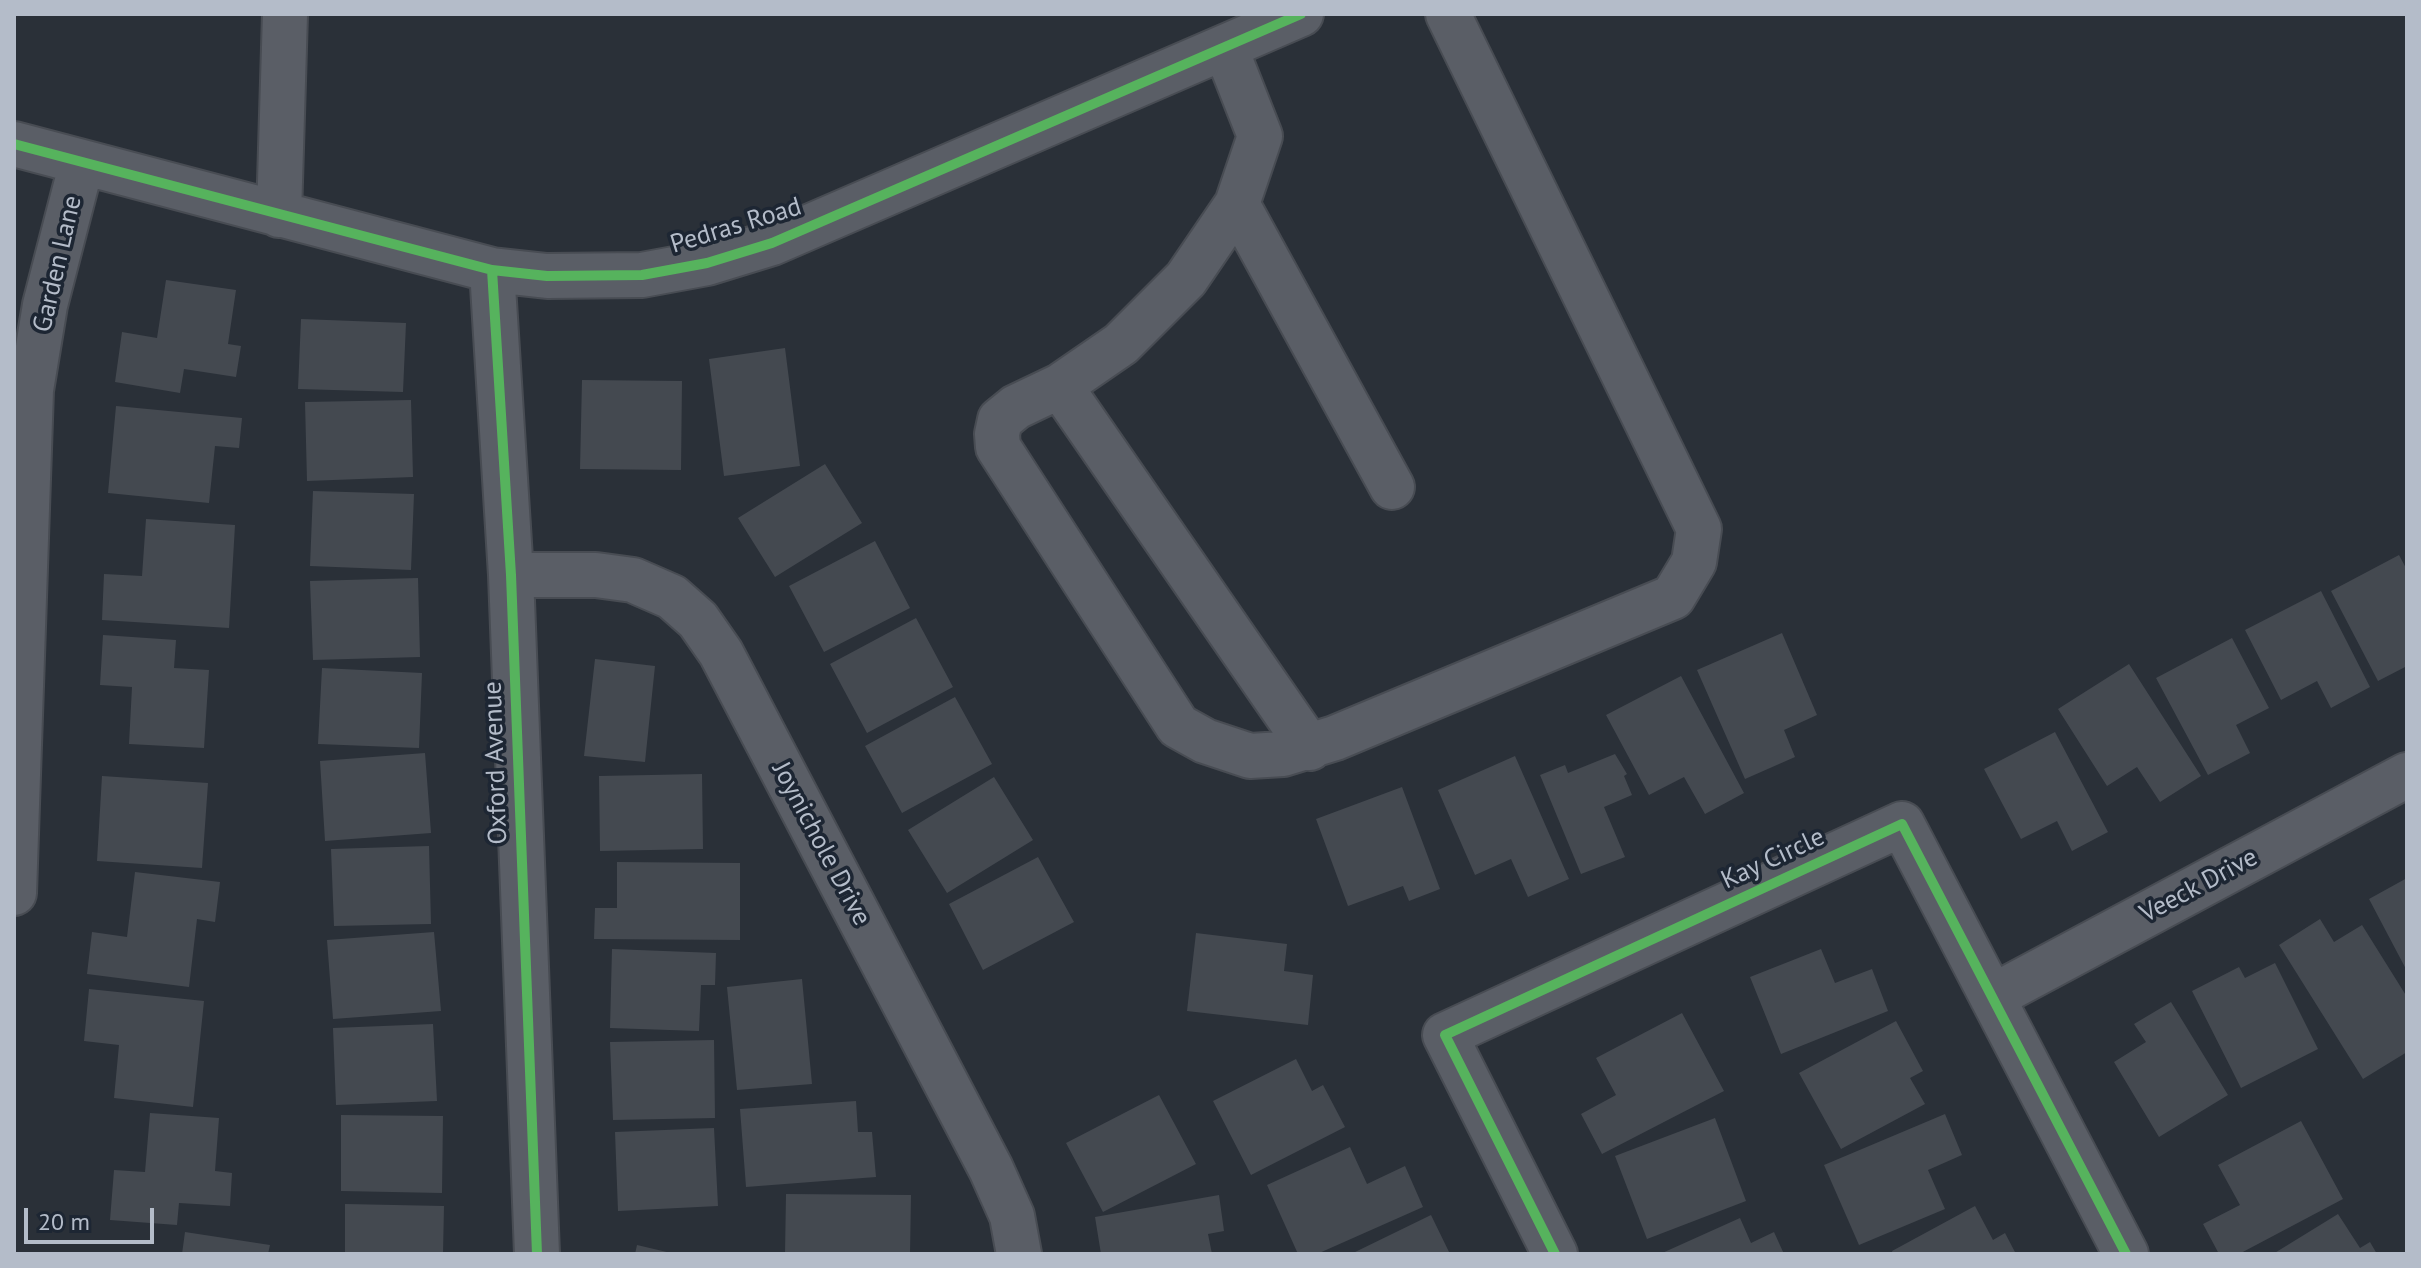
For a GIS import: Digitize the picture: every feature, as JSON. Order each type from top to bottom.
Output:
[{"type":"street","points":[[279,215],[285,14]]},
{"type":"street","name":"Pedras Road","points":[[14,144],[492,270],[593,278],[642,275],[707,263],[787,237],[1301,14]]},
{"type":"street","points":[[1225,47],[1260,136],[1237,204],[1186,279],[1121,344],[1060,386],[1016,407],[1000,420],[998,447],[1178,726],[1205,741],[1250,756],[1310,748],[1673,597],[1694,562],[1699,529],[1452,23]]},
{"type":"street","name":"Garden Lane","points":[[14,893],[31,390],[45,305],[82,162]]},
{"type":"street","points":[[1237,204],[1392,487]]},
{"type":"street","name":"Oxford Avenue","points":[[492,270],[511,575],[537,1254]]},
{"type":"street","points":[[1060,386],[1310,748]]},
{"type":"street","name":"Joynichole Drive","points":[[511,575],[596,575],[633,580],[672,597],[698,620],[721,653],[991,1169],[1012,1216],[1019,1254]]},
{"type":"street","name":"Veeck Drive","points":[[1992,997],[2407,775]]},
{"type":"street","name":"Kay Circle","points":[[1555,1254],[1445,1035],[1902,824],[2126,1254]]},
{"type":"building","points":[[166,280],[236,290],[228,344],[241,346],[236,377],[184,369],[180,393],[115,382],[122,332],[157,338]]},
{"type":"building","points":[[301,319],[406,323],[403,392],[298,389]]},
{"type":"building","points":[[785,348],[800,466],[724,476],[709,359]]},
{"type":"building","points":[[582,380],[682,381],[681,470],[580,469]]},
{"type":"building","points":[[411,400],[413,477],[307,481],[305,402]]},
{"type":"building","points":[[116,406],[242,418],[239,448],[215,446],[209,503],[108,493]]},
{"type":"building","points":[[825,464],[862,523],[775,577],[738,518]]},
{"type":"building","points":[[313,491],[414,494],[411,570],[310,566]]},
{"type":"building","points":[[146,519],[235,525],[229,628],[102,620],[104,574],[142,576]]},
{"type":"building","points":[[875,541],[910,608],[824,652],[789,586]]},
{"type":"building","points":[[2399,555],[2407,570],[2407,666],[2378,681],[2331,591]]},
{"type":"building","points":[[418,578],[420,657],[313,660],[310,581]]},
{"type":"building","points":[[2321,591],[2370,687],[2331,708],[2317,681],[2281,700],[2245,630]]},
{"type":"building","points":[[916,618],[953,687],[867,733],[830,664]]},
{"type":"building","points":[[1782,633],[1817,715],[1784,730],[1795,757],[1745,779],[1697,670]]},
{"type":"building","points":[[103,635],[176,640],[174,668],[209,670],[204,748],[129,744],[132,687],[100,685]]},
{"type":"building","points":[[2232,638],[2269,708],[2236,725],[2250,753],[2208,775],[2156,678]]},
{"type":"building","points":[[595,659],[655,666],[645,762],[584,756]]},
{"type":"building","points":[[2129,664],[2201,776],[2160,802],[2137,767],[2107,786],[2058,709]]},
{"type":"building","points":[[322,668],[422,673],[419,748],[318,744]]},
{"type":"building","points":[[1681,676],[1744,793],[1705,814],[1684,777],[1649,795],[1606,715]]},
{"type":"building","points":[[955,697],[992,764],[902,813],[865,746]]},
{"type":"building","points":[[2055,732],[2108,832],[2072,851],[2057,821],[2021,839],[1984,769]]},
{"type":"building","points":[[425,753],[431,833],[325,841],[320,761]]},
{"type":"building","points":[[1615,754],[1627,774],[1624,776],[1632,795],[1604,807],[1625,857],[1581,874],[1540,775],[1565,765],[1568,773]]},
{"type":"building","points":[[1515,756],[1569,879],[1528,897],[1511,859],[1475,875],[1438,790]]},
{"type":"building","points":[[702,774],[703,849],[600,851],[599,776]]},
{"type":"building","points":[[102,776],[208,783],[202,868],[97,861]]},
{"type":"building","points":[[994,777],[1033,840],[947,893],[908,830]]},
{"type":"building","points":[[1402,787],[1440,889],[1409,901],[1403,886],[1348,906],[1316,819]]},
{"type":"building","points":[[429,846],[431,924],[334,926],[331,849]]},
{"type":"building","points":[[1038,857],[1074,922],[983,970],[949,904]]},
{"type":"building","points":[[617,862],[740,863],[740,940],[594,939],[595,908],[617,908]]},
{"type":"building","points":[[135,872],[220,882],[215,922],[197,919],[189,987],[87,974],[92,932],[127,937]]},
{"type":"building","points":[[2407,878],[2407,971],[2369,899]]},
{"type":"building","points":[[2320,919],[2334,942],[2362,925],[2407,997],[2407,1052],[2363,1079],[2279,945]]},
{"type":"building","points":[[434,932],[441,1011],[333,1019],[327,940]]},
{"type":"building","points":[[1196,933],[1287,944],[1284,971],[1313,975],[1308,1025],[1187,1011]]},
{"type":"building","points":[[612,949],[716,953],[715,985],[701,985],[699,1031],[610,1028]]},
{"type":"building","points":[[1821,949],[1835,983],[1872,969],[1888,1011],[1781,1054],[1750,977]]},
{"type":"building","points":[[2275,963],[2318,1049],[2241,1088],[2192,991],[2239,967],[2245,978]]},
{"type":"building","points":[[802,979],[812,1084],[737,1090],[727,987]]},
{"type":"building","points":[[89,989],[204,1001],[193,1107],[114,1098],[119,1045],[84,1041]]},
{"type":"building","points":[[2171,1002],[2228,1095],[2159,1137],[2114,1062],[2146,1042],[2134,1024]]},
{"type":"building","points":[[1682,1013],[1724,1091],[1602,1154],[1581,1114],[1616,1095],[1596,1058]]},
{"type":"building","points":[[1896,1021],[1923,1071],[1910,1078],[1925,1104],[1841,1149],[1799,1073]]},
{"type":"building","points":[[433,1024],[437,1101],[336,1105],[333,1028]]},
{"type":"building","points":[[714,1040],[715,1118],[613,1120],[610,1042]]},
{"type":"building","points":[[1296,1059],[1312,1091],[1323,1085],[1345,1127],[1251,1175],[1213,1101]]},
{"type":"building","points":[[1159,1095],[1196,1164],[1103,1212],[1066,1143]]},
{"type":"building","points":[[856,1101],[858,1132],[872,1132],[876,1177],[746,1187],[740,1109]]},
{"type":"building","points":[[150,1113],[219,1118],[215,1171],[232,1173],[230,1206],[179,1203],[177,1225],[110,1220],[114,1170],[145,1172]]},
{"type":"building","points":[[1945,1114],[1962,1155],[1928,1170],[1945,1209],[1859,1245],[1824,1165]]},
{"type":"building","points":[[341,1115],[443,1116],[442,1193],[341,1191]]},
{"type":"building","points":[[1715,1118],[1746,1201],[1647,1239],[1615,1156]]},
{"type":"building","points":[[2301,1121],[2343,1199],[2239,1254],[2219,1254],[2203,1224],[2240,1205],[2218,1165]]},
{"type":"building","points":[[714,1128],[718,1206],[618,1211],[615,1132]]},
{"type":"building","points":[[1350,1147],[1367,1184],[1405,1166],[1423,1207],[1317,1254],[1298,1254],[1267,1185]]},
{"type":"building","points":[[786,1194],[911,1195],[910,1254],[785,1254]]},
{"type":"building","points":[[1219,1195],[1224,1231],[1208,1234],[1212,1254],[1101,1254],[1095,1217]]},
{"type":"building","points":[[345,1204],[444,1206],[443,1254],[345,1254]]},
{"type":"building","points":[[1975,1206],[1993,1240],[2005,1233],[2016,1254],[1893,1254],[1892,1251]]},
{"type":"building","points":[[2338,1214],[2360,1248],[2370,1242],[2377,1254],[2273,1254]]},
{"type":"building","points":[[1431,1215],[1450,1254],[1351,1254]]},
{"type":"building","points":[[1740,1218],[1751,1243],[1774,1232],[1784,1254],[1660,1254]]},
{"type":"building","points":[[185,1232],[270,1245],[268,1254],[182,1254]]},
{"type":"building","points":[[637,1245],[671,1253],[671,1254],[635,1254]]},
{"type":"cycle path","points":[[14,144],[492,270],[547,276],[642,275],[707,263],[772,243],[1301,14]]},
{"type":"cycle path","points":[[492,270],[511,575],[537,1254]]},
{"type":"cycle path","points":[[1555,1254],[1445,1035],[1902,824],[2126,1254]]}]
